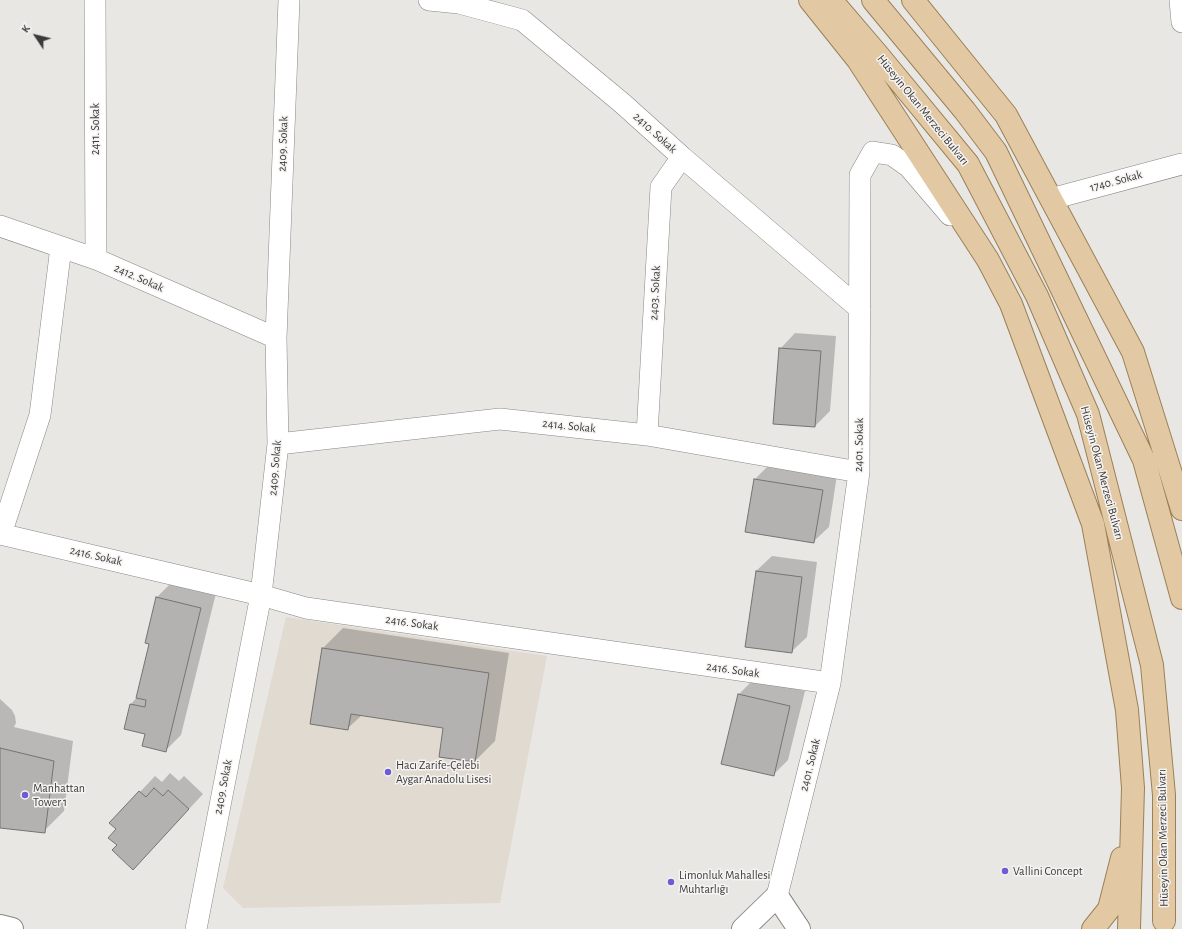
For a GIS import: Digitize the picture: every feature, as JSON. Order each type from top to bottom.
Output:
[{"type":"main road","points":[[810,0],[858,60],[988,260],[1011,304],[1093,524],[1127,710],[1133,788],[1129,929]]},
{"type":"main road","name":"Hüseyin Okan Merzeci Bulvarı","points":[[831,0],[968,164],[1037,296],[1088,414],[1152,665],[1164,795],[1164,921]]},
{"type":"main road","points":[[873,0],[965,111],[996,152],[1144,460],[1182,598]]},
{"type":"main road","points":[[913,0],[1006,115],[1133,352],[1182,509]]},
{"type":"main road","points":[[1093,929],[1109,909],[1120,867],[1133,788]]},
{"type":"street","name":"2411. Sokak","points":[[95,0],[96,259]]},
{"type":"street","name":"2409. Sokak","points":[[196,929],[261,595],[278,444],[276,338],[289,0]]},
{"type":"street","name":"2410. Sokak","points":[[429,0],[460,3],[522,20],[622,103],[682,157],[860,309]]},
{"type":"street","points":[[1180,0],[1182,22]]},
{"type":"street","name":"2401. Sokak","points":[[777,896],[830,684],[859,472],[860,175],[873,152],[892,155],[909,168],[988,260]]},
{"type":"street","name":"2403. Sokak","points":[[647,435],[661,187],[682,157]]},
{"type":"street","name":"1740. Sokak","points":[[1051,199],[1182,164]]},
{"type":"street","name":"2412. Sokak","points":[[0,226],[96,259],[276,338]]},
{"type":"street","points":[[1,534],[40,415],[61,247]]},
{"type":"street","name":"2414. Sokak","points":[[278,444],[500,419],[647,435],[859,472]]},
{"type":"street","name":"2416. Sokak","points":[[1,534],[261,595],[306,608],[830,684]]},
{"type":"street","points":[[743,929],[777,896],[799,929]]},
{"type":"street","points":[[0,926],[12,929]]},
{"type":"shaded area","name":"Hacı Zarife-Çelebi Aygar Anadolu Lisesi","points":[[286,617],[547,656],[500,903],[243,908],[223,888]]},
{"type":"building","points":[[779,348],[821,351],[815,427],[773,424]]},
{"type":"building","points":[[754,479],[823,490],[814,543],[745,532]]},
{"type":"building","points":[[756,571],[802,577],[792,653],[745,647]]},
{"type":"building","points":[[156,597],[201,608],[166,752],[142,746],[145,734],[124,729],[130,704],[145,707],[146,700],[136,698],[149,644],[145,643]]},
{"type":"building","points":[[322,648],[489,673],[475,762],[439,757],[443,728],[351,714],[348,730],[310,724]]},
{"type":"building","points":[[738,694],[790,706],[774,776],[721,764]]},
{"type":"building","name":"Manhattan Tower 1","points":[[0,748],[54,761],[45,833],[0,828]]},
{"type":"building","points":[[154,788],[163,796],[168,790],[189,809],[133,870],[112,850],[117,845],[108,838],[116,829],[109,823],[139,791],[146,797]]},
{"type":"place","name":"Hacı Zarife-Çelebi Aygar Anadolu Lisesi","points":[[388,772]]},
{"type":"place","name":"Manhattan Tower 1","points":[[25,795]]},
{"type":"place","name":"Vallini Concept","points":[[1005,871]]},
{"type":"place","name":"Limonluk Mahallesi Muhtarlığı","points":[[671,882]]}]
